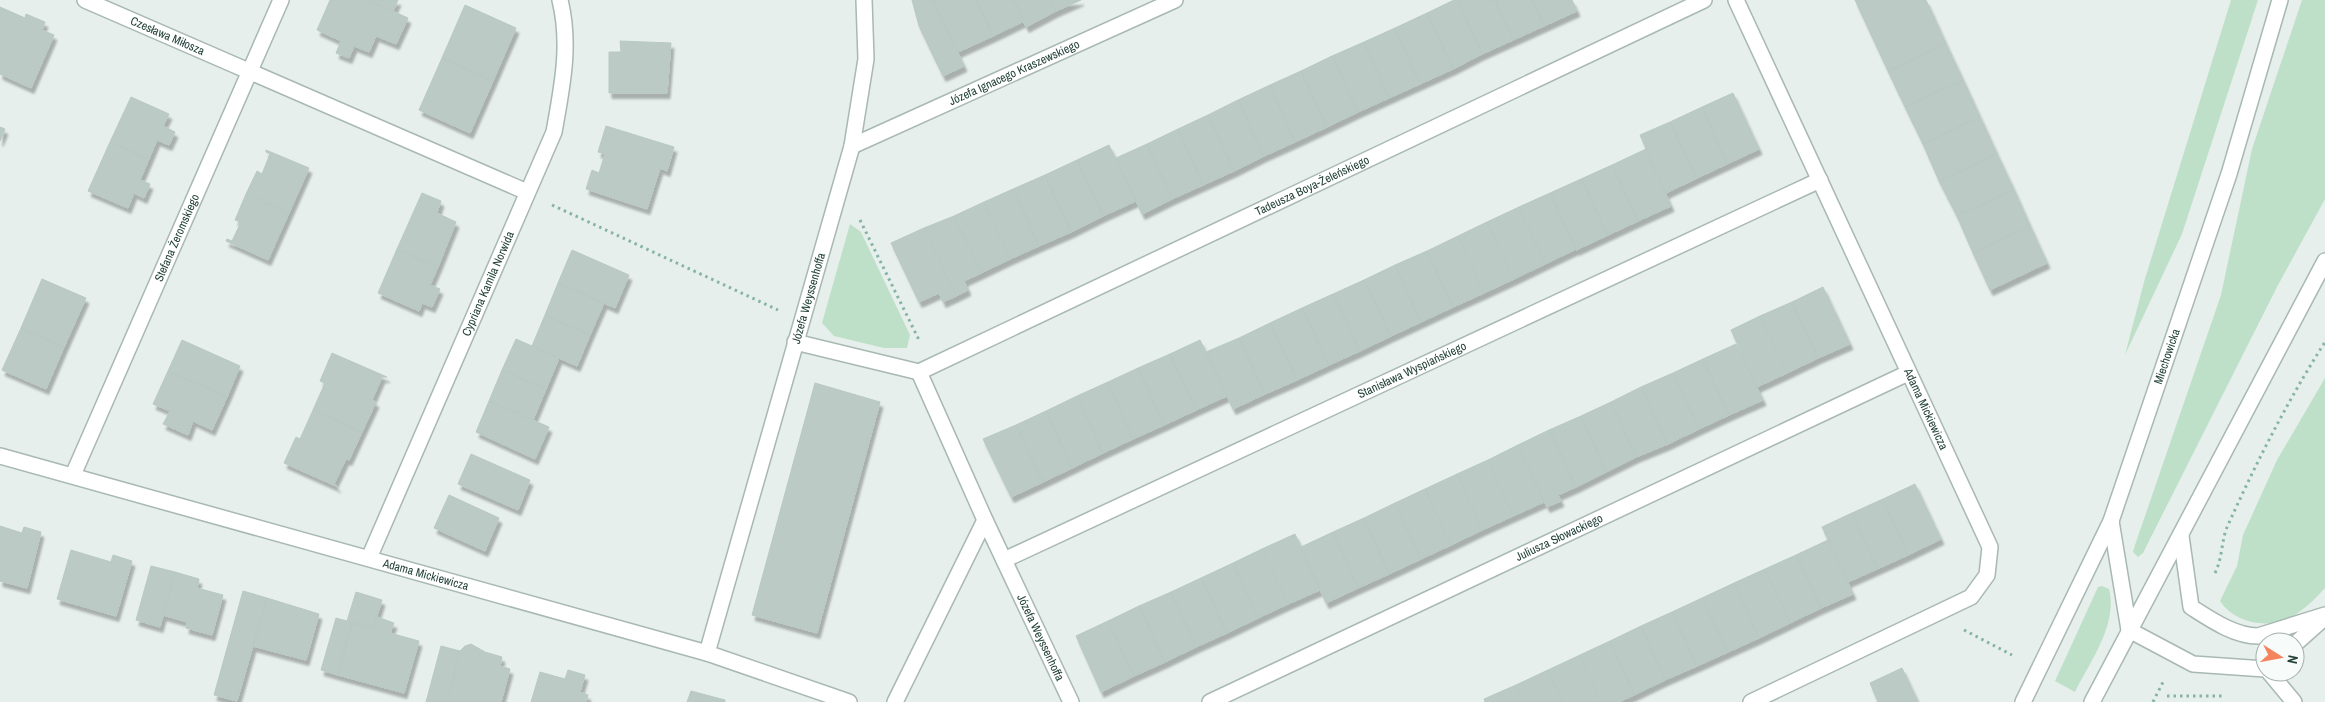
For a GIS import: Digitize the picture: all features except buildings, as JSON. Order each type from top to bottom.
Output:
[{"type":"street","name":"Czesława Miłosza","points":[[85,0],[527,192]]},
{"type":"street","name":"Stefana Żeromskiego","points":[[73,475],[281,0]]},
{"type":"street","name":"Cypriana Kamila Norwida","points":[[370,558],[554,132],[565,66],[566,24],[560,0]]},
{"type":"street","name":"Józefa Weyssenhoffa","points":[[864,0],[866,59],[852,146],[795,342],[919,372],[985,520],[1070,702]]},
{"type":"street","name":"Józefa Ignacego Kraszewskiego","points":[[852,146],[1174,0]]},
{"type":"street","name":"Tadeusza Boya-Żeleńskiego","points":[[919,372],[1704,0]]},
{"type":"street","name":"Adama Mickiewicza","points":[[1736,0],[1990,546],[1987,574],[1971,597],[1751,702]]},
{"type":"street","name":"Miechowicka","points":[[2023,702],[2111,521],[2229,174],[2280,0]]},
{"type":"street","name":"Stanisława Wyspiańskiego","points":[[1004,560],[1820,180]]},
{"type":"street","points":[[2092,702],[2325,261]]},
{"type":"street","points":[[707,653],[795,342]]},
{"type":"street","name":"Juliusza Słowackiego","points":[[1210,702],[1908,373]]},
{"type":"street","name":"Adama Mickiewicza","points":[[0,456],[707,653],[849,702]]},
{"type":"street","points":[[895,702],[985,520]]},
{"type":"street","points":[[2111,521],[2129,630]]},
{"type":"street","points":[[2181,536],[2191,607],[2197,611],[2231,629],[2251,636],[2258,636],[2325,616]]},
{"type":"street","points":[[2305,635],[2325,616]]},
{"type":"street","points":[[2129,630],[2193,664],[2255,668]]},
{"type":"street","points":[[2277,682],[2294,702]]},
{"type":"path","points":[[840,188],[856,213],[923,348],[919,372]]},
{"type":"path","points":[[527,192],[759,301],[802,319]]},
{"type":"path","points":[[2197,611],[2222,560],[2227,528],[2296,392],[2325,342]]},
{"type":"path","points":[[1965,631],[2012,655]]},
{"type":"path","points":[[2153,702],[2176,656]]},
{"type":"green space","points":[[2231,0],[2258,0],[2182,234],[2125,355],[2144,282]]},
{"type":"green space","points":[[2302,0],[2325,0],[2325,199],[2277,287],[2143,553],[2138,557],[2133,552],[2135,545],[2221,295],[2252,149]]},
{"type":"green space","points":[[850,224],[861,232],[910,335],[907,348],[884,348],[834,336],[822,323]]},
{"type":"green space","points":[[2325,378],[2325,588],[2302,610],[2284,620],[2264,623],[2244,620],[2226,609],[2220,601],[2237,566],[2243,535],[2277,460]]},
{"type":"green space","points":[[2102,586],[2109,589],[2111,602],[2110,616],[2101,642],[2075,692],[2055,681],[2098,587]]}]
